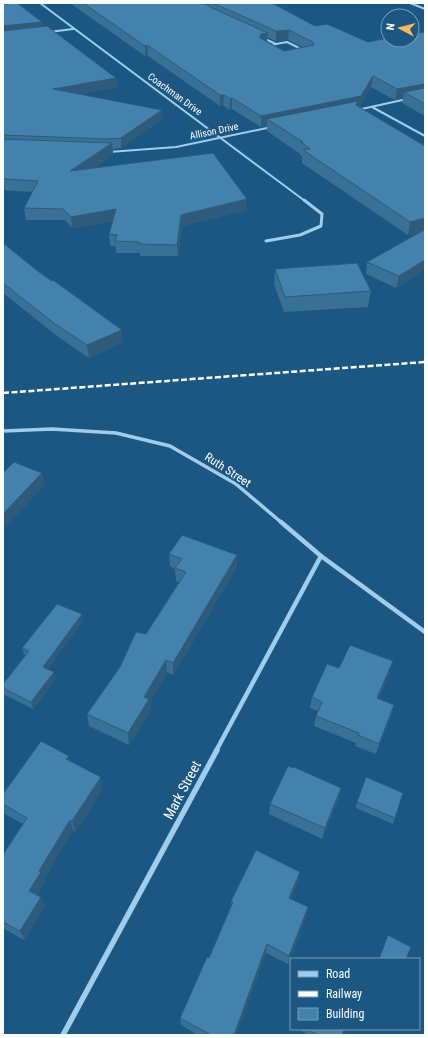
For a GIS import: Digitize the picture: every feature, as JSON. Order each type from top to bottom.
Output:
[{"type":"street","name":"Coachman Drive","points":[[40,3],[322,214],[322,226],[300,235],[266,241]]},
{"type":"street","points":[[410,3],[425,9]]},
{"type":"street","points":[[42,33],[73,29]]},
{"type":"street","points":[[262,38],[276,44]]},
{"type":"street","points":[[268,50],[262,46],[287,42],[305,51]]},
{"type":"street","points":[[351,111],[413,98]]},
{"type":"street","points":[[372,107],[425,136]]},
{"type":"street","name":"Allison Drive","points":[[107,152],[176,147],[272,127]]},
{"type":"street","name":"Ruth Street","points":[[3,431],[52,428],[116,432],[170,446],[236,484],[322,556],[425,632]]},
{"type":"street","name":"Mark Street","points":[[63,1035],[322,556]]},
{"type":"building","points":[[3,3],[17,3],[42,22],[3,26]]},
{"type":"building","points":[[83,3],[204,3],[268,33],[261,34],[260,38],[284,51],[314,45],[313,42],[289,30],[276,31],[213,3],[272,3],[315,26],[327,24],[368,42],[380,40],[380,48],[420,48],[420,33],[425,32],[425,84],[397,89],[373,76],[361,96],[261,116],[232,98],[230,99],[224,95],[220,95],[147,45],[145,46]]},
{"type":"building","points":[[47,26],[116,78],[53,89],[162,110],[121,138],[106,139],[3,135],[3,31]]},
{"type":"building","points":[[425,88],[425,104],[404,92]]},
{"type":"building","points":[[358,101],[356,105],[425,146],[425,218],[410,222],[303,150],[310,149],[301,142],[303,142],[267,119]]},
{"type":"building","points":[[3,139],[112,143],[70,171],[213,153],[247,199],[181,215],[177,245],[139,244],[139,242],[115,241],[117,235],[109,234],[116,209],[71,217],[63,209],[24,208],[38,181],[3,179]]},
{"type":"building","points":[[424,230],[425,260],[399,276],[367,262]]},
{"type":"building","points":[[3,243],[39,272],[52,281],[53,280],[122,330],[87,345],[55,324],[3,283]]},
{"type":"building","points":[[357,263],[371,291],[285,297],[275,269]]},
{"type":"building","points":[[14,462],[42,473],[3,514],[3,473]]},
{"type":"building","points":[[182,535],[237,555],[173,663],[166,660],[144,697],[149,699],[128,733],[87,714],[120,667],[136,632],[146,634],[186,572],[175,568],[182,559],[169,554]]},
{"type":"building","points":[[57,604],[82,614],[43,667],[54,672],[31,702],[3,688],[3,684],[29,651],[22,648]]},
{"type":"building","points":[[350,645],[393,661],[377,698],[394,705],[379,744],[358,735],[359,733],[316,716],[322,702],[312,697],[327,664],[339,668]]},
{"type":"building","points":[[41,741],[69,756],[66,759],[101,777],[72,821],[70,820],[39,871],[41,872],[29,891],[41,897],[20,931],[3,922],[3,852],[4,853],[27,818],[3,804],[3,794]]},
{"type":"building","points":[[288,766],[294,767],[341,788],[325,828],[270,804]]},
{"type":"building","points":[[366,777],[403,793],[395,818],[357,802]]},
{"type":"building","points":[[256,850],[300,872],[289,898],[308,907],[289,956],[267,944],[234,1035],[211,1035],[180,1018],[207,957],[209,958],[233,902],[231,901]]},
{"type":"building","points":[[388,935],[411,947],[406,958],[379,958]]},
{"type":"building","points":[[308,1030],[344,1030],[342,1035],[318,1035]]},
{"type":"railway","points":[[3,393],[425,362]]}]
